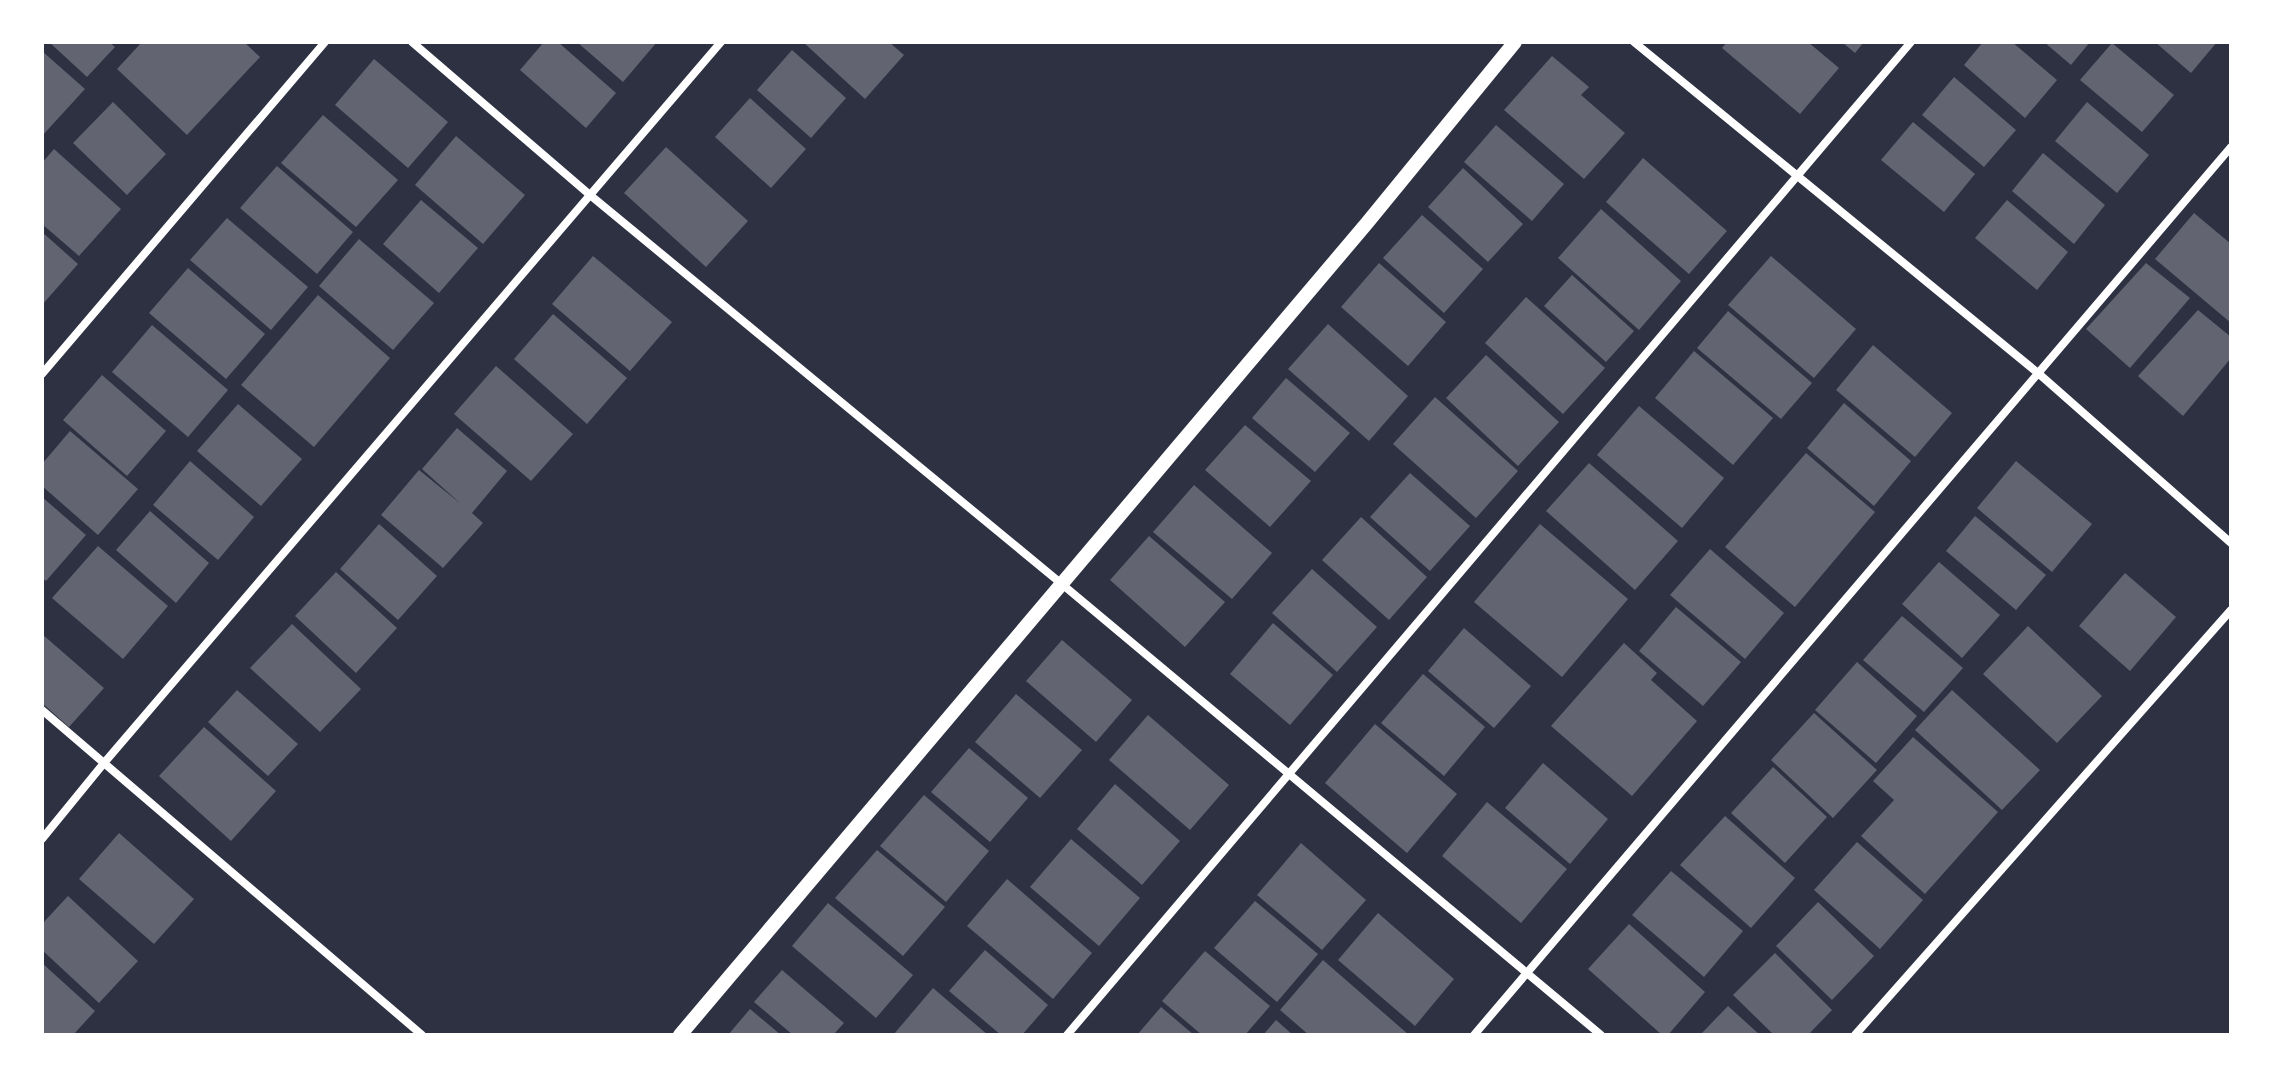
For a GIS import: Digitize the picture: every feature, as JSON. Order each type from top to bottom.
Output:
[{"type":"street","points":[[42,374],[325,42]]},
{"type":"street","points":[[412,42],[590,195],[1601,1035]]},
{"type":"street","points":[[42,839],[721,42]]},
{"type":"street","points":[[680,1035],[1063,585],[1515,42]]},
{"type":"street","points":[[1634,42],[2038,373],[2231,543]]},
{"type":"street","points":[[1067,1035],[1911,42]]},
{"type":"street","points":[[1474,1035],[2231,147]]},
{"type":"street","points":[[1855,1035],[2231,610]]},
{"type":"street","points":[[42,710],[422,1035]]},
{"type":"building","points":[[49,42],[109,42],[115,47],[87,77]]},
{"type":"building","points":[[142,42],[244,42],[260,57],[187,135],[117,69]]},
{"type":"building","points":[[544,42],[558,42],[616,93],[586,128],[520,70]]},
{"type":"building","points":[[577,42],[657,42],[623,82]]},
{"type":"building","points":[[803,42],[889,42],[904,55],[865,99]]},
{"type":"building","points":[[1727,42],[1808,42],[1839,68],[1800,114],[1722,48]]},
{"type":"building","points":[[1842,42],[1864,42],[1855,53]]},
{"type":"building","points":[[1983,42],[2012,42],[2057,80],[2025,118],[1964,65]]},
{"type":"building","points":[[2044,42],[2090,42],[2071,65]]},
{"type":"building","points":[[2155,42],[2217,42],[2191,73]]},
{"type":"building","points":[[2112,43],[2174,95],[2142,132],[2080,80]]},
{"type":"building","points":[[792,50],[846,98],[811,138],[757,90]]},
{"type":"building","points":[[42,51],[85,89],[42,136]]},
{"type":"building","points":[[1552,56],[1589,87],[1581,95],[1625,133],[1584,179],[1504,110]]},
{"type":"building","points":[[374,59],[448,122],[408,168],[335,105]]},
{"type":"building","points":[[1954,77],[2016,130],[1984,167],[1922,115]]},
{"type":"building","points":[[750,98],[806,149],[771,188],[715,137]]},
{"type":"building","points":[[113,102],[166,154],[127,195],[73,143]]},
{"type":"building","points":[[2087,102],[2149,155],[2117,193],[2055,141]]},
{"type":"building","points":[[323,115],[398,180],[356,227],[281,163]]},
{"type":"building","points":[[1913,122],[1975,174],[1944,212],[1881,160]]},
{"type":"building","points":[[1496,125],[1564,184],[1532,221],[1464,162]]},
{"type":"building","points":[[456,136],[525,195],[483,244],[415,185]]},
{"type":"building","points":[[666,147],[748,221],[706,267],[624,193]]},
{"type":"building","points":[[54,149],[121,209],[79,256],[42,224],[42,163]]},
{"type":"building","points":[[2043,153],[2105,205],[2074,244],[2012,191]]},
{"type":"building","points":[[1643,158],[1727,231],[1689,274],[1606,202]]},
{"type":"building","points":[[277,166],[353,232],[317,274],[240,208]]},
{"type":"building","points":[[1463,168],[1523,224],[1488,262],[1428,207]]},
{"type":"building","points":[[421,200],[478,248],[439,293],[383,244]]},
{"type":"building","points":[[2007,200],[2068,252],[2037,290],[1975,238]]},
{"type":"building","points":[[1601,209],[1681,281],[1639,330],[1558,258]]},
{"type":"building","points":[[2194,213],[2231,244],[2231,323],[2155,259]]},
{"type":"building","points":[[1422,215],[1483,269],[1444,313],[1383,258]]},
{"type":"building","points":[[227,218],[308,287],[271,330],[190,260]]},
{"type":"building","points":[[42,232],[78,264],[42,305]]},
{"type":"building","points":[[359,239],[434,303],[393,350],[319,286]]},
{"type":"building","points":[[593,256],[672,322],[630,371],[552,304]]},
{"type":"building","points":[[1771,256],[1856,329],[1814,378],[1728,305]]},
{"type":"building","points":[[1379,263],[1446,322],[1408,366],[1341,307]]},
{"type":"building","points":[[2146,263],[2190,298],[2130,368],[2086,329]]},
{"type":"building","points":[[188,268],[265,334],[226,379],[149,313]]},
{"type":"building","points":[[1572,275],[1634,331],[1606,362],[1544,306]]},
{"type":"building","points":[[318,295],[390,358],[314,447],[241,385]]},
{"type":"building","points":[[1526,297],[1605,368],[1563,414],[1485,343]]},
{"type":"building","points":[[2198,310],[2231,337],[2231,358],[2183,416],[2138,376]]},
{"type":"building","points":[[1728,311],[1812,383],[1781,419],[1697,348]]},
{"type":"building","points":[[553,314],[627,378],[587,424],[514,359]]},
{"type":"building","points":[[1328,324],[1408,396],[1369,441],[1288,369]]},
{"type":"building","points":[[152,325],[228,390],[188,437],[112,372]]},
{"type":"building","points":[[1873,345],[1952,413],[1915,457],[1836,390]]},
{"type":"building","points":[[1694,351],[1773,418],[1733,465],[1655,398]]},
{"type":"building","points":[[1486,355],[1559,422],[1518,466],[1446,398]]},
{"type":"building","points":[[496,366],[573,434],[531,481],[454,414]]},
{"type":"building","points":[[102,375],[166,431],[127,476],[63,420]]},
{"type":"building","points":[[1286,378],[1350,433],[1315,472],[1252,418]]},
{"type":"building","points":[[1435,397],[1518,471],[1476,518],[1393,444]]},
{"type":"building","points":[[1844,403],[1911,461],[1874,506],[1807,448]]},
{"type":"building","points":[[238,404],[302,459],[261,506],[197,451]]},
{"type":"building","points":[[1639,406],[1724,478],[1682,528],[1597,455]]},
{"type":"building","points":[[1245,425],[1311,481],[1270,527],[1205,470]]},
{"type":"building","points":[[457,428],[507,471],[472,513],[483,523],[443,568],[381,515],[419,470],[461,504],[422,469]]},
{"type":"building","points":[[70,431],[138,489],[98,535],[42,486],[42,464]]},
{"type":"building","points":[[1806,453],[1875,512],[1795,607],[1725,547]]},
{"type":"building","points":[[190,461],[254,517],[218,560],[153,505]]},
{"type":"building","points":[[2016,461],[2092,524],[2052,572],[1977,508]]},
{"type":"building","points":[[1589,463],[1678,541],[1635,590],[1546,511]]},
{"type":"building","points":[[1410,473],[1470,526],[1430,571],[1370,517]]},
{"type":"building","points":[[1194,485],[1272,553],[1232,599],[1153,532]]},
{"type":"building","points":[[42,497],[86,535],[46,581],[42,578]]},
{"type":"building","points":[[150,511],[209,563],[176,603],[116,550]]},
{"type":"building","points":[[1975,516],[2046,575],[2016,610],[1946,551]]},
{"type":"building","points":[[1361,517],[1427,577],[1389,620],[1322,560]]},
{"type":"building","points":[[379,524],[437,576],[398,620],[340,569]]},
{"type":"building","points":[[1540,524],[1628,599],[1562,677],[1474,602]]},
{"type":"building","points":[[1149,536],[1225,602],[1185,647],[1110,580]]},
{"type":"building","points":[[98,546],[168,606],[123,659],[52,598]]},
{"type":"building","points":[[1710,549],[1784,613],[1745,659],[1670,595]]},
{"type":"building","points":[[1939,562],[2000,615],[1962,658],[1902,604]]},
{"type":"building","points":[[1312,569],[1377,627],[1337,672],[1272,613]]},
{"type":"building","points":[[336,572],[397,628],[356,673],[295,616]]},
{"type":"building","points":[[2125,573],[2176,617],[2130,671],[2079,626]]},
{"type":"building","points":[[1676,607],[1741,662],[1703,706],[1639,651]]},
{"type":"building","points":[[1902,616],[1963,668],[1924,712],[1863,660]]},
{"type":"building","points":[[1273,623],[1333,675],[1290,725],[1230,674]]},
{"type":"building","points":[[292,624],[361,689],[320,732],[250,668]]},
{"type":"building","points":[[2028,626],[2102,696],[2057,743],[1983,674]]},
{"type":"building","points":[[1464,628],[1531,686],[1494,728],[1428,671]]},
{"type":"building","points":[[42,634],[104,688],[69,727],[42,703]]},
{"type":"building","points":[[1062,640],[1132,700],[1096,742],[1026,681]]},
{"type":"building","points":[[1624,643],[1657,673],[1651,680],[1697,721],[1632,796],[1551,726]]},
{"type":"building","points":[[1857,662],[1917,716],[1876,763],[1815,710]]},
{"type":"building","points":[[1423,674],[1485,727],[1444,776],[1381,723]]},
{"type":"building","points":[[237,690],[298,744],[268,776],[208,722]]},
{"type":"building","points":[[1952,690],[2040,770],[2002,810],[1915,730]]},
{"type":"building","points":[[1016,694],[1082,750],[1040,798],[975,742]]},
{"type":"building","points":[[1814,713],[1877,770],[1833,818],[1771,760]]},
{"type":"building","points":[[1148,715],[1229,785],[1190,830],[1109,760]]},
{"type":"building","points":[[1375,724],[1457,794],[1407,853],[1325,783]]},
{"type":"building","points":[[204,727],[276,791],[231,841],[159,776]]},
{"type":"building","points":[[1913,737],[1998,812],[1925,894],[1861,836],[1894,800],[1873,781]]},
{"type":"building","points":[[969,748],[1028,798],[990,842],[931,792]]},
{"type":"building","points":[[1543,763],[1608,819],[1570,864],[1505,808]]},
{"type":"building","points":[[1773,767],[1827,817],[1785,863],[1731,813]]},
{"type":"building","points":[[1115,784],[1180,841],[1142,885],[1077,829]]},
{"type":"building","points":[[924,795],[989,851],[946,902],[880,846]]},
{"type":"building","points":[[1487,802],[1567,869],[1521,923],[1442,856]]},
{"type":"building","points":[[1725,816],[1795,878],[1751,928],[1680,865]]},
{"type":"building","points":[[119,833],[194,899],[154,944],[79,879]]},
{"type":"building","points":[[1071,839],[1140,898],[1099,946],[1030,887]]},
{"type":"building","points":[[1857,842],[1923,900],[1880,949],[1814,890]]},
{"type":"building","points":[[1301,843],[1366,900],[1322,950],[1257,895]]},
{"type":"building","points":[[877,850],[945,907],[903,956],[835,898]]},
{"type":"building","points":[[1671,871],[1743,931],[1704,977],[1632,915]]},
{"type":"building","points":[[1007,879],[1092,953],[1053,999],[967,926]]},
{"type":"building","points":[[68,896],[138,961],[99,1003],[42,950],[42,924]]},
{"type":"building","points":[[1255,901],[1318,954],[1277,1002],[1214,948]]},
{"type":"building","points":[[1818,902],[1874,956],[1832,1000],[1776,946]]},
{"type":"building","points":[[828,903],[913,975],[876,1018],[792,946]]},
{"type":"building","points":[[1378,913],[1454,979],[1415,1026],[1338,960]]},
{"type":"building","points":[[1629,924],[1705,992],[1668,1035],[1662,1035],[1588,969]]},
{"type":"building","points":[[985,950],[1048,1005],[1022,1035],[1001,1035],[949,991]]},
{"type":"building","points":[[1205,951],[1270,1006],[1245,1035],[1202,1035],[1162,1001]]},
{"type":"building","points":[[1775,953],[1832,1010],[1808,1035],[1774,1035],[1733,995]]},
{"type":"building","points":[[1323,960],[1409,1035],[1309,1035],[1280,1010]]},
{"type":"building","points":[[42,963],[95,1011],[73,1035],[42,1035]]},
{"type":"building","points":[[782,970],[844,1023],[833,1035],[793,1035],[754,1002]]},
{"type":"building","points":[[933,988],[988,1035],[894,1034]]},
{"type":"building","points":[[1728,1006],[1760,1035],[1700,1035]]},
{"type":"building","points":[[1161,1007],[1194,1035],[1137,1035]]},
{"type":"building","points":[[750,1009],[781,1035],[728,1035]]},
{"type":"building","points":[[1276,1020],[1293,1035],[1263,1035]]}]
